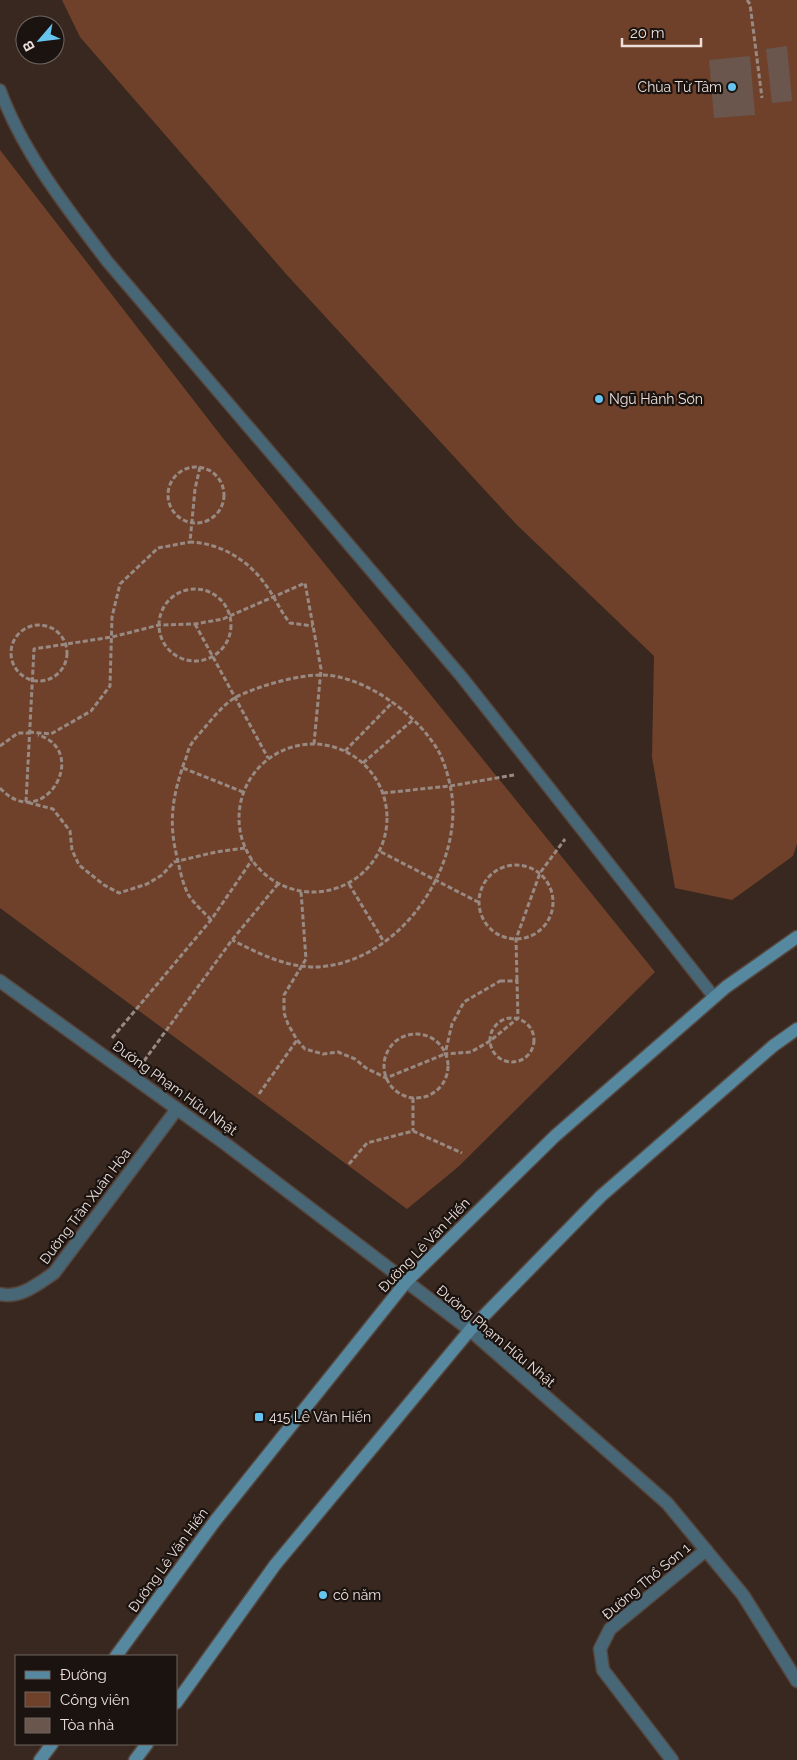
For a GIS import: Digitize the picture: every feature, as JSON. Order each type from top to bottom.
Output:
[{"type":"main road","name":"Đường Lê Văn Hiến","points":[[117,1655],[215,1521],[406,1282],[555,1136],[714,997],[797,937]]},
{"type":"main road","points":[[178,1700],[275,1565],[470,1330],[601,1196],[773,1046],[797,1029]]},
{"type":"main road","points":[[40,1760],[51,1745]]},
{"type":"main road","points":[[135,1760],[146,1745]]},
{"type":"street","name":"Đường Phạm Hữu Nhật","points":[[0,981],[133,1076],[470,1330],[667,1503],[743,1595],[797,1681]]},
{"type":"street","name":"Đường Trần Xuân Hòa","points":[[0,1294],[9,1296],[31,1289],[54,1274],[177,1109]]},
{"type":"street","name":"Đường Thổ Sơn 1","points":[[672,1760],[603,1670],[600,1649],[610,1629],[706,1550]]},
{"type":"lane","points":[[0,90],[9,114],[54,191],[107,261],[461,676],[714,997]]},
{"type":"path","points":[[748,0],[762,98]]},
{"type":"path","points":[[191,467],[200,467],[216,476],[224,494],[218,512],[211,519],[192,523],[184,520],[171,508],[168,490],[175,475],[191,467]]},
{"type":"path","points":[[190,542],[195,489],[200,467]]},
{"type":"path","points":[[0,746],[18,734],[29,732],[50,734],[91,711],[110,686],[112,617],[120,584],[158,548],[190,542],[207,543],[240,558],[266,584],[290,623],[313,626]]},
{"type":"path","points":[[26,802],[34,649],[112,637],[159,625],[195,624],[231,617],[305,583],[321,675],[314,744]]},
{"type":"path","points":[[197,589],[208,591],[218,598],[231,617],[232,629],[222,650],[213,657],[195,661],[177,657],[167,648],[161,638],[159,625],[166,603],[185,590],[197,589]]},
{"type":"path","points":[[195,624],[268,758]]},
{"type":"path","points":[[45,625],[54,629],[66,644],[68,652],[63,669],[49,680],[32,681],[16,670],[12,661],[12,646],[18,634],[26,628],[45,625]]},
{"type":"path","points":[[211,920],[188,894],[178,861],[171,836],[174,790],[192,743],[235,697],[263,686],[321,675],[347,679],[393,702],[414,719],[439,753],[450,786],[452,798],[449,843],[443,867],[436,880],[418,908],[396,935],[364,955],[327,966],[286,964],[267,958],[232,940]]},
{"type":"path","points":[[345,751],[393,702]]},
{"type":"path","points":[[363,763],[414,719]]},
{"type":"path","points":[[26,802],[38,800],[48,795],[56,786],[61,775],[62,763],[58,752],[51,742],[41,735],[29,732]]},
{"type":"path","points":[[314,744],[330,746],[345,751],[363,763],[375,776],[383,793],[388,813],[387,833],[381,852],[367,870],[349,884],[326,893],[301,892],[278,884],[263,874],[245,848],[240,830],[239,810],[243,792],[254,773],[268,758],[290,747],[314,744]]},
{"type":"path","points":[[182,768],[243,792]]},
{"type":"path","points":[[383,793],[450,786],[536,771]]},
{"type":"path","points":[[0,788],[15,799],[53,809],[70,832],[72,850],[79,865],[104,885],[119,893],[154,880],[178,861],[216,852],[245,848]]},
{"type":"path","points":[[518,1018],[516,939],[540,873],[577,822]]},
{"type":"path","points":[[381,852],[478,902]]},
{"type":"path","points":[[100,1052],[211,920],[252,860]]},
{"type":"path","points":[[517,864],[540,873],[548,883],[553,895],[553,909],[548,921],[540,931],[528,937],[504,938],[485,924],[478,902],[480,890],[486,879],[494,871],[505,866],[517,864]]},
{"type":"path","points":[[133,1076],[232,940],[278,884]]},
{"type":"path","points":[[349,884],[384,942]]},
{"type":"path","points":[[301,892],[306,959],[284,995],[284,1013],[297,1040],[305,1049],[323,1054],[338,1052],[355,1059],[366,1068],[386,1078],[445,1054],[471,1052],[490,1041],[518,1018]]},
{"type":"path","points":[[445,1054],[439,1044],[430,1038],[420,1035],[409,1035],[395,1043],[386,1056],[384,1067],[386,1078],[396,1092],[413,1098],[434,1093],[446,1075],[445,1054],[452,1024],[464,1002],[500,981],[517,980]]},
{"type":"path","points":[[511,1017],[525,1022],[534,1034],[533,1048],[529,1055],[516,1062],[501,1059],[492,1048],[490,1041],[498,1022],[511,1017]]},
{"type":"path","points":[[259,1094],[297,1040]]},
{"type":"path","points":[[413,1098],[414,1131]]},
{"type":"path","points":[[349,1164],[367,1143],[414,1131],[462,1153]]},
{"type":"green space","name":"Ngũ Hành Sơn","points":[[62,0],[797,0],[797,844],[793,856],[732,900],[675,888],[652,757],[654,656],[516,524],[287,275],[80,37]]},
{"type":"green space","points":[[0,150],[222,437],[655,972],[458,1167],[407,1209],[0,908]]},
{"type":"building","points":[[787,46],[792,101],[772,103],[766,49]]},
{"type":"building","name":"Chùa Từ Tâm","points":[[750,56],[755,115],[714,118],[709,60]]},
{"type":"place","name":"Chùa Từ Tâm","points":[[732,87]]},
{"type":"place","name":"Ngũ Hành Sơn","points":[[599,399]]},
{"type":"place","name":"415 Lê Văn Hiến","points":[[259,1417]]},
{"type":"place","name":"cô năm","points":[[323,1595]]}]
